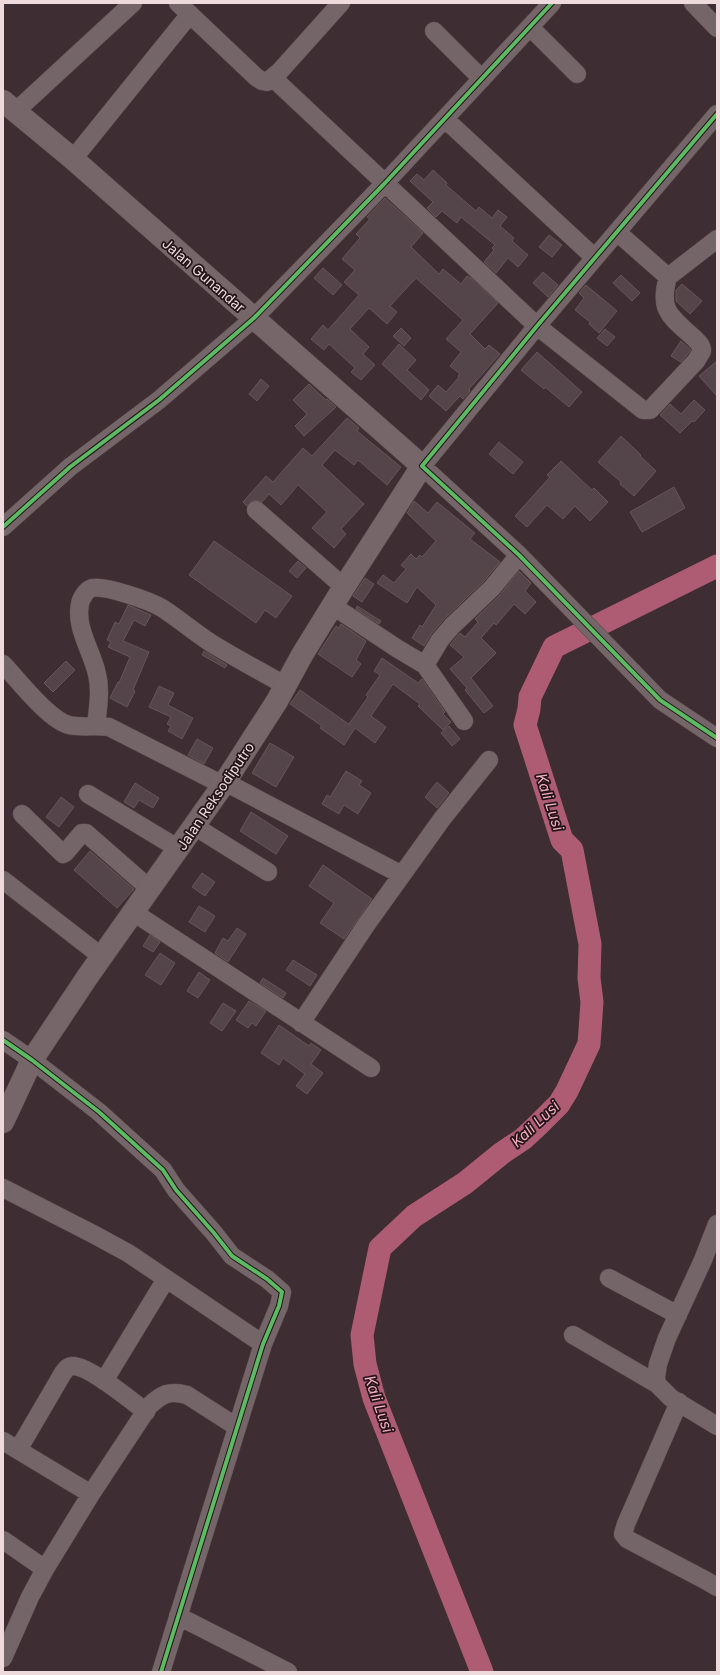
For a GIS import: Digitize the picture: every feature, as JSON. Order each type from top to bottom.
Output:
[{"type":"main road","name":"Jalan Gunandar","points":[[9,106],[73,159],[422,466]]},
{"type":"main road","name":"Jalan Reksodiputro","points":[[3,1122],[33,1058],[132,912],[179,849],[224,784],[258,732],[344,587],[422,466]]},
{"type":"street","points":[[9,106],[133,3]]},
{"type":"street","points":[[73,159],[184,9],[256,77],[267,82],[273,78],[341,3]]},
{"type":"street","points":[[3,527],[70,467],[159,400],[254,318],[385,183],[552,3]]},
{"type":"street","points":[[693,3],[717,28]]},
{"type":"street","points":[[530,27],[577,74]]},
{"type":"street","points":[[434,30],[482,79]]},
{"type":"street","points":[[273,78],[537,326],[643,410],[650,410],[696,361],[702,351],[700,344],[667,313],[664,298],[668,277],[717,239]]},
{"type":"street","points":[[717,114],[537,326],[422,466],[519,555],[660,700],[717,738]]},
{"type":"street","points":[[445,119],[595,258]]},
{"type":"street","points":[[617,232],[668,277]]},
{"type":"street","points":[[256,510],[344,587]]},
{"type":"street","points":[[426,665],[440,640],[452,626],[492,588],[519,555]]},
{"type":"street","points":[[96,725],[98,675],[79,619],[80,603],[90,588],[98,587],[133,596],[160,607],[211,643],[285,685]]},
{"type":"street","points":[[333,606],[398,649],[426,665],[464,721]]},
{"type":"street","points":[[3,664],[55,719],[68,725],[96,725],[109,727],[121,732],[402,875]]},
{"type":"street","points":[[301,1023],[442,819],[489,760]]},
{"type":"street","points":[[88,794],[179,849]]},
{"type":"street","points":[[22,814],[63,854],[65,854],[82,833],[86,833],[150,889]]},
{"type":"street","points":[[194,826],[268,872]]},
{"type":"street","points":[[3,880],[102,956]]},
{"type":"street","points":[[132,912],[371,1068]]},
{"type":"street","points":[[3,1040],[33,1058],[99,1112],[163,1170],[176,1190],[232,1256],[280,1289],[283,1294],[263,1344],[161,1672]]},
{"type":"street","points":[[3,1188],[93,1234],[128,1254],[263,1344]]},
{"type":"street","points":[[657,1384],[656,1376],[658,1364],[717,1224]]},
{"type":"street","points":[[609,1278],[678,1315]]},
{"type":"street","points":[[104,1381],[166,1279]]},
{"type":"street","points":[[573,1335],[657,1384],[663,1391],[717,1426]]},
{"type":"street","points":[[18,1450],[67,1368],[72,1366],[79,1367],[104,1381],[146,1412]]},
{"type":"street","points":[[3,1658],[30,1597],[90,1494],[146,1412],[159,1398],[168,1393],[187,1395],[237,1427]]},
{"type":"street","points":[[679,1402],[623,1534],[627,1539],[717,1587]]},
{"type":"street","points":[[3,1441],[90,1494]]},
{"type":"street","points":[[3,1540],[45,1569]]},
{"type":"street","points":[[178,1616],[288,1672]]},
{"type":"building","points":[[433,170],[447,183],[446,185],[476,211],[479,207],[492,218],[498,210],[507,217],[500,226],[514,238],[512,241],[528,255],[518,267],[508,258],[496,273],[484,262],[494,250],[492,248],[495,245],[461,217],[457,223],[442,211],[436,217],[427,208],[433,202],[410,181],[417,174],[424,180]]},
{"type":"building","points":[[385,198],[423,233],[411,247],[439,274],[443,269],[461,284],[467,276],[498,303],[470,334],[485,349],[489,345],[500,354],[469,389],[470,391],[463,399],[460,396],[446,411],[429,396],[438,385],[446,392],[459,377],[458,376],[460,374],[450,366],[461,352],[446,339],[463,320],[416,278],[390,306],[397,312],[387,324],[369,308],[350,329],[369,347],[363,354],[375,365],[361,380],[351,372],[355,368],[329,344],[324,350],[311,339],[323,325],[328,330],[359,295],[344,282],[355,270],[342,259],[360,238],[356,234],[370,219],[367,217]]},
{"type":"building","points":[[549,235],[562,245],[552,257],[539,247]]},
{"type":"building","points":[[323,268],[342,285],[333,295],[314,278]]},
{"type":"building","points":[[543,272],[558,285],[548,297],[533,283]]},
{"type":"building","points":[[621,275],[640,293],[632,301],[613,283]]},
{"type":"building","points":[[682,284],[702,301],[690,314],[676,301],[676,290]]},
{"type":"building","points":[[586,285],[617,311],[599,333],[589,324],[590,322],[575,310],[584,298],[579,293]]},
{"type":"building","points":[[401,328],[411,338],[404,346],[393,336]]},
{"type":"building","points":[[605,329],[615,337],[607,346],[597,338]]},
{"type":"building","points":[[681,341],[691,350],[681,362],[671,356]]},
{"type":"building","points":[[399,344],[416,360],[407,370],[429,390],[421,400],[382,364]]},
{"type":"building","points":[[537,352],[582,392],[569,407],[521,370]]},
{"type":"building","points":[[717,361],[717,396],[699,376]]},
{"type":"building","points":[[261,379],[269,386],[257,401],[249,394]]},
{"type":"building","points":[[309,384],[336,407],[304,436],[295,426],[307,414],[293,400]]},
{"type":"building","points":[[694,400],[705,410],[694,422],[692,421],[680,433],[660,415],[670,404],[681,414]]},
{"type":"building","points":[[347,418],[359,428],[357,431],[401,467],[387,485],[358,460],[354,465],[335,450],[322,465],[364,504],[341,529],[346,534],[334,548],[312,528],[327,512],[298,485],[281,505],[269,494],[262,502],[253,500],[247,506],[243,502],[266,476],[273,482],[303,448],[312,456]]},
{"type":"building","points":[[621,436],[656,471],[634,496],[620,484],[621,482],[598,462]]},
{"type":"building","points":[[499,442],[523,462],[513,474],[489,454]]},
{"type":"building","points":[[561,461],[592,490],[594,488],[608,502],[590,521],[575,506],[563,519],[547,505],[527,527],[515,516],[550,477],[547,475]]},
{"type":"building","points":[[674,487],[685,508],[642,532],[630,512]]},
{"type":"building","points":[[414,501],[428,513],[437,502],[475,533],[470,539],[500,562],[484,581],[444,619],[432,633],[424,646],[412,638],[420,625],[422,627],[436,605],[417,587],[407,603],[377,583],[383,575],[394,583],[406,569],[401,565],[411,554],[416,559],[420,555],[422,557],[436,541],[407,513]]},
{"type":"building","points":[[214,541],[292,596],[276,618],[265,610],[256,623],[189,575]]},
{"type":"building","points":[[298,561],[306,568],[297,578],[289,571]]},
{"type":"building","points":[[519,571],[531,583],[525,591],[536,602],[525,614],[514,604],[496,625],[494,623],[481,638],[496,653],[471,678],[493,706],[484,713],[465,690],[467,688],[450,669],[464,657],[450,645],[460,633],[465,637],[478,622],[475,619],[499,596]]},
{"type":"building","points":[[365,578],[374,584],[362,602],[353,596]]},
{"type":"building","points":[[128,605],[151,615],[145,626],[134,620],[123,641],[149,652],[133,690],[135,691],[127,707],[110,698],[118,682],[119,683],[130,657],[108,647],[111,642],[107,640],[115,622],[119,624]]},
{"type":"building","points":[[357,606],[381,621],[379,624],[356,609]]},
{"type":"building","points":[[341,624],[366,641],[356,660],[361,664],[352,677],[318,654],[336,626],[339,628]]},
{"type":"building","points":[[204,651],[227,665],[225,668],[202,655]]},
{"type":"building","points":[[382,658],[418,683],[422,679],[445,712],[443,714],[451,722],[443,730],[418,706],[420,704],[393,684],[371,716],[386,727],[375,743],[355,728],[344,745],[320,728],[322,726],[290,704],[300,690],[350,725],[349,724],[368,697],[366,695],[380,675],[374,671]]},
{"type":"building","points":[[66,661],[75,670],[53,692],[44,683]]},
{"type":"building","points":[[159,686],[174,693],[168,705],[193,718],[182,739],[168,731],[171,726],[167,724],[171,717],[149,707]]},
{"type":"building","points":[[449,726],[460,739],[452,746],[441,733]]},
{"type":"building","points":[[197,739],[213,748],[204,764],[188,755]]},
{"type":"building","points":[[270,743],[294,757],[276,787],[252,773]]},
{"type":"building","points":[[346,771],[362,781],[359,785],[371,793],[358,814],[344,805],[339,814],[322,804],[327,795],[330,797]]},
{"type":"building","points":[[437,782],[449,793],[437,808],[425,797]]},
{"type":"building","points":[[135,783],[159,798],[153,808],[139,800],[134,808],[124,802]]},
{"type":"building","points":[[61,797],[74,807],[59,827],[46,817]]},
{"type":"building","points":[[251,812],[288,836],[276,854],[240,831]]},
{"type":"building","points":[[90,851],[134,889],[117,908],[74,870]]},
{"type":"building","points":[[323,865],[372,899],[344,939],[320,923],[334,903],[309,886]]},
{"type":"building","points":[[202,873],[215,882],[205,896],[192,887]]},
{"type":"building","points":[[199,906],[215,916],[205,932],[189,922]]},
{"type":"building","points":[[237,928],[246,934],[228,962],[215,953],[223,938],[228,941]]},
{"type":"building","points":[[150,935],[160,942],[153,952],[143,946]]},
{"type":"building","points":[[160,953],[175,963],[161,985],[145,975]]},
{"type":"building","points":[[293,960],[317,975],[310,986],[286,970]]},
{"type":"building","points":[[199,972],[210,980],[198,998],[187,991]]},
{"type":"building","points":[[263,978],[286,993],[283,998],[260,983]]},
{"type":"building","points":[[249,1001],[266,1011],[256,1026],[252,1023],[248,1028],[236,1020]]},
{"type":"building","points":[[223,1003],[236,1011],[222,1031],[210,1023]]},
{"type":"building","points":[[279,1025],[309,1046],[311,1043],[321,1050],[311,1064],[323,1073],[307,1094],[296,1086],[305,1074],[283,1058],[279,1065],[261,1053]]},
{"type":"waterway","name":"Kali Lusi","points":[[482,1672],[374,1398],[365,1364],[362,1335],[380,1248],[414,1216],[465,1183],[502,1153],[523,1139],[538,1125],[559,1104],[567,1091],[589,1044],[592,1002],[589,978],[590,944],[572,850],[562,840],[525,725],[530,697],[554,647],[717,566]]},
{"type":"cycle path","points":[[3,527],[70,467],[159,400],[254,318],[385,183],[552,3]]},
{"type":"cycle path","points":[[717,114],[537,326],[422,466],[519,555],[660,700],[717,738]]},
{"type":"cycle path","points":[[3,1040],[32,1060],[99,1112],[163,1170],[176,1190],[232,1256],[267,1279],[282,1292],[279,1306],[263,1344],[161,1672]]}]
